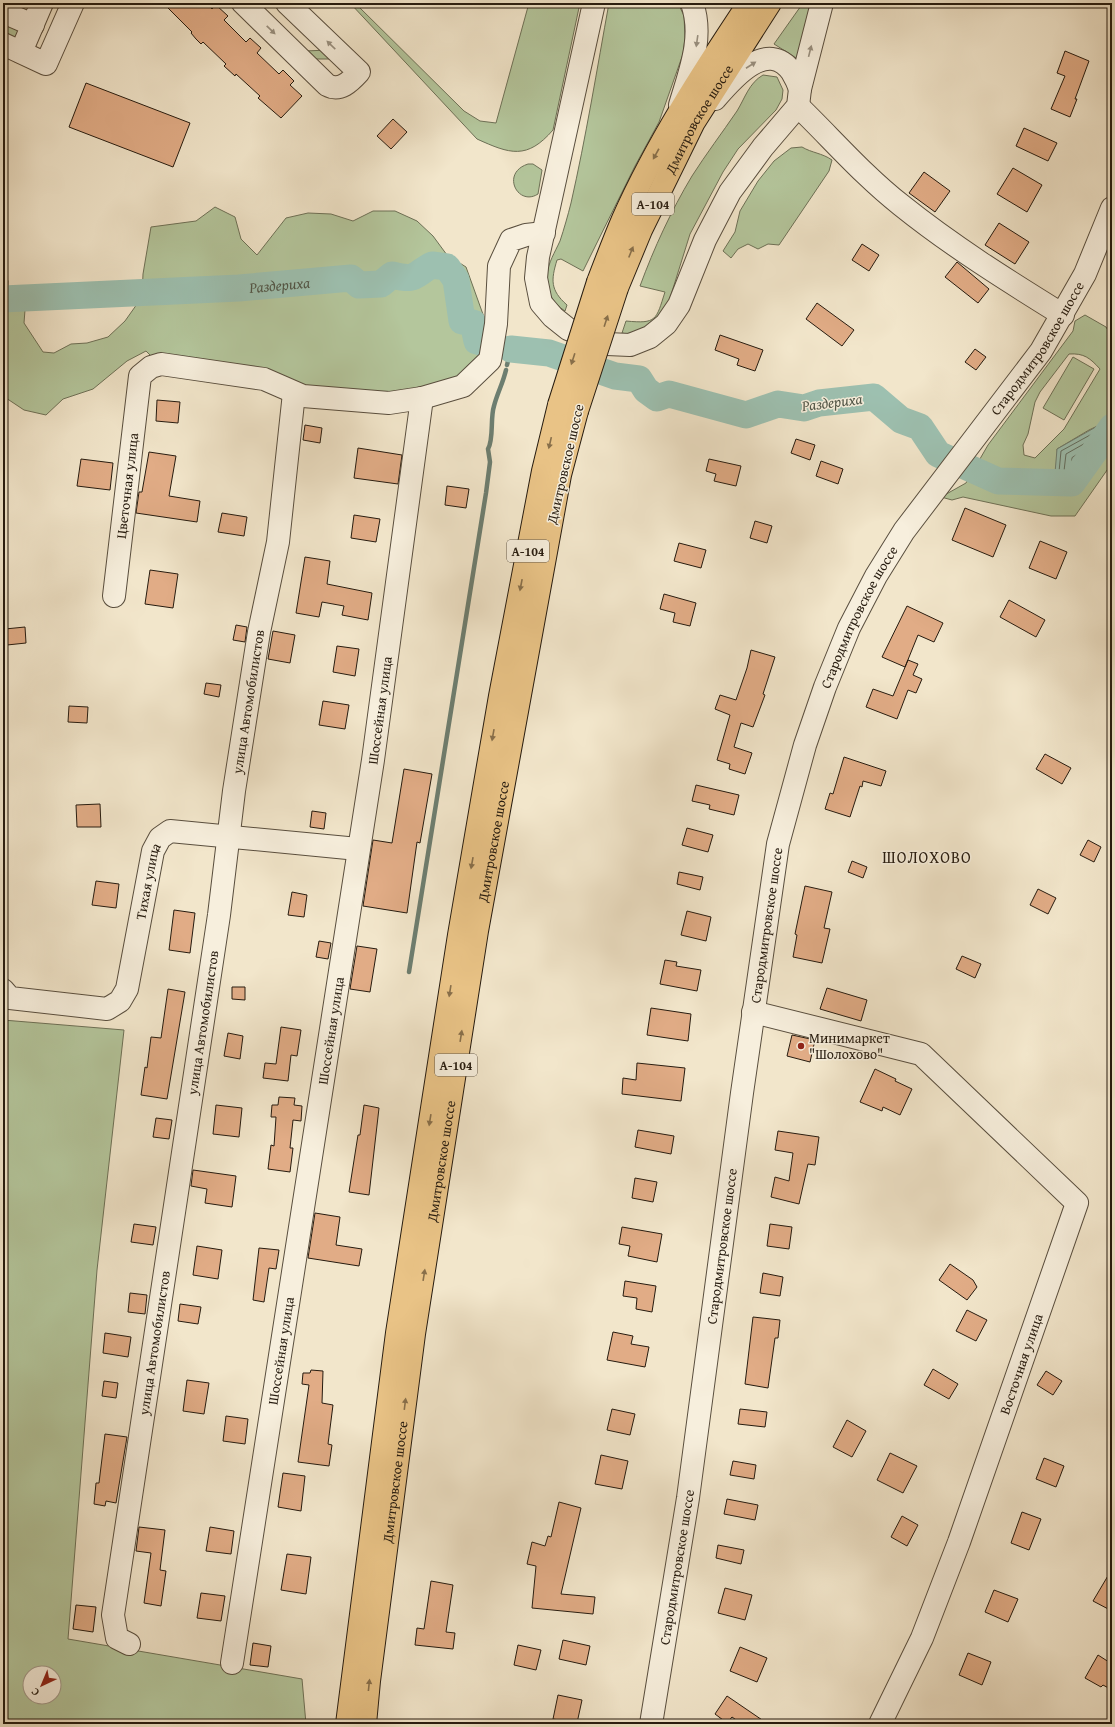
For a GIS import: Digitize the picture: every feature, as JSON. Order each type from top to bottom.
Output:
[{"type":"highway","name":"Дмитровское шоссе","points":[[347,1724],[397,1333],[457,950],[500,696],[543,472],[568,408],[607,285],[624,219],[685,121],[749,3]]},
{"type":"highway","name":"Дмитровское шоссе","points":[[685,121],[770,3]]},
{"type":"highway","name":"Дмитровское шоссе","points":[[365,1724],[369,1681],[414,1334],[476,939],[558,483],[568,408]]},
{"type":"street","points":[[42,3],[32,25],[12,48],[46,64],[73,3]]},
{"type":"street","points":[[243,3],[327,85],[332,88],[350,82],[359,72],[287,3]]},
{"type":"street","points":[[594,3],[538,258],[536,278],[541,303],[553,317],[568,329],[606,344],[630,345],[650,337],[666,324],[679,305],[705,240],[730,192],[799,97],[822,3]]},
{"type":"street","points":[[685,121],[698,30],[697,16],[692,3]]},
{"type":"street","points":[[3,12],[32,25]]},
{"type":"street","points":[[685,121],[724,89],[742,71],[758,60],[770,58],[780,61],[792,72],[799,97],[846,154],[901,205],[977,260],[1063,315]]},
{"type":"street","name":"Стародмитровское шоссе","points":[[650,1724],[688,1498],[753,1012],[778,844],[805,745],[849,628],[876,576],[904,531],[945,475],[1041,351],[1063,315],[1085,274],[1112,208]]},
{"type":"street","points":[[294,394],[389,403],[422,398],[463,386],[490,360],[496,324],[499,266],[511,240],[526,234],[544,233]]},
{"type":"street","name":"Цветочная улица","points":[[114,596],[140,376],[150,367],[162,364],[264,379],[294,394]]},
{"type":"street","name":"улица Автомобилистов","points":[[129,1644],[116,1638],[113,1615],[219,915],[228,836],[259,632],[278,542],[294,394]]},
{"type":"street","name":"Шоссейная улица","points":[[232,1664],[373,760],[422,398]]},
{"type":"street","name":"Тихая улица","points":[[3,990],[10,998],[108,1008],[120,1002],[127,988],[154,851],[160,838],[170,831],[358,849]]},
{"type":"street","name":"Восточная улица","points":[[753,1012],[921,1054],[1077,1203],[959,1542],[922,1638],[880,1724]]},
{"type":"shaded area","points":[[350,3],[355,3],[464,111],[480,121],[496,123],[529,3],[580,3],[553,130],[544,140],[535,146],[526,150],[518,151],[509,151],[477,139]]},
{"type":"shaded area","points":[[609,3],[678,3],[684,16],[685,38],[683,54],[659,122],[635,166],[583,271],[561,259],[557,260],[553,284],[561,300],[567,305],[565,311],[560,308],[551,296],[547,275],[550,262],[560,241],[571,203]]},
{"type":"shaded area","points":[[803,3],[815,3],[801,61],[774,44]]},
{"type":"shaded area","points":[[3,21],[18,25],[21,39],[3,40]]},
{"type":"shaded area","points":[[328,50],[330,59],[308,59],[305,51]]},
{"type":"shaded area","points":[[763,75],[777,77],[783,90],[782,99],[776,110],[738,149],[723,172],[690,234],[665,314],[642,332],[627,334],[622,333],[626,321],[650,321],[657,314],[665,292],[640,286],[657,244],[670,216],[692,176],[737,111],[751,86]]},
{"type":"shaded area","points":[[802,147],[832,160],[829,171],[779,245],[768,244],[758,249],[748,244],[738,249],[731,258],[723,251],[735,232],[740,211],[758,181],[774,161],[791,148]]},
{"type":"shaded area","points":[[528,164],[533,164],[542,170],[538,194],[531,197],[524,196],[519,193],[515,187],[514,181],[515,174],[520,168]]},
{"type":"shaded area","points":[[215,207],[235,217],[241,239],[257,255],[286,218],[308,213],[331,214],[353,221],[373,211],[395,211],[417,221],[433,236],[447,255],[466,267],[489,331],[479,359],[455,380],[402,394],[306,388],[155,360],[146,351],[127,361],[93,389],[63,399],[46,415],[24,410],[6,398],[3,403],[3,270],[8,281],[7,309],[25,310],[24,323],[43,352],[54,353],[71,344],[87,343],[108,337],[125,321],[142,297],[143,274],[151,227],[196,221]]},
{"type":"shaded area","points":[[1085,315],[1106,327],[1112,337],[1112,419],[1089,430],[1057,449],[1060,484],[1080,484],[1112,448],[1112,463],[1075,516],[1051,516],[963,497],[952,500],[941,497],[966,483],[988,445],[1073,331],[1075,321]],"holes":[[[1069,354],[1083,355],[1100,369],[1064,429],[1035,458],[1024,455],[1023,445],[1028,434],[1035,402],[1040,392]]]},
{"type":"shaded area","points":[[1073,357],[1094,369],[1064,420],[1043,408]]},
{"type":"shaded area","points":[[3,1020],[124,1030],[97,1270],[68,1639],[302,1679],[306,1724],[3,1724]]},
{"type":"water","points":[[1112,419],[1112,448],[1080,484],[1060,485],[1055,473],[1057,449]]},
{"type":"building","points":[[163,3],[206,3],[212,9],[216,5],[228,16],[224,20],[246,42],[250,38],[261,48],[257,53],[279,74],[283,70],[294,81],[290,85],[302,96],[281,118],[258,98],[260,96],[236,74],[235,76],[224,66],[226,64],[203,42],[201,44],[191,33],[192,32]]},
{"type":"building","points":[[1065,51],[1089,61],[1070,117],[1051,109],[1065,76],[1057,73]]},
{"type":"building","points":[[86,83],[190,123],[173,167],[69,127]]},
{"type":"building","points":[[393,119],[407,132],[391,149],[377,136]]},
{"type":"building","points":[[1024,128],[1057,143],[1048,161],[1016,146]]},
{"type":"building","points":[[1013,168],[1042,185],[1027,212],[997,194]]},
{"type":"building","points":[[924,172],[950,191],[935,212],[909,193]]},
{"type":"building","points":[[999,223],[1029,242],[1015,264],[985,245]]},
{"type":"building","points":[[862,244],[879,255],[869,271],[852,260]]},
{"type":"building","points":[[957,262],[989,289],[978,303],[945,277]]},
{"type":"building","points":[[817,303],[854,330],[842,346],[806,319]]},
{"type":"building","points":[[720,335],[763,350],[755,371],[737,365],[739,359],[715,350]]},
{"type":"building","points":[[975,349],[986,357],[976,370],[965,362]]},
{"type":"building","points":[[157,400],[180,402],[178,423],[156,421]]},
{"type":"building","points":[[305,425],[322,428],[320,443],[303,440]]},
{"type":"building","points":[[796,439],[815,445],[810,460],[791,453]]},
{"type":"building","points":[[358,448],[402,455],[398,484],[354,478]]},
{"type":"building","points":[[149,452],[176,456],[169,496],[200,501],[197,522],[136,513],[139,492],[142,492]]},
{"type":"building","points":[[81,459],[113,463],[110,490],[77,486]]},
{"type":"building","points":[[709,459],[741,466],[736,486],[714,481],[716,474],[706,471]]},
{"type":"building","points":[[821,461],[843,469],[838,484],[816,476]]},
{"type":"building","points":[[447,486],[469,489],[466,508],[445,505]]},
{"type":"building","points":[[965,508],[1006,525],[993,557],[952,540]]},
{"type":"building","points":[[222,513],[247,517],[244,536],[218,532]]},
{"type":"building","points":[[354,515],[380,519],[376,542],[351,538]]},
{"type":"building","points":[[755,521],[772,526],[767,543],[750,538]]},
{"type":"building","points":[[1040,541],[1067,552],[1056,579],[1029,568]]},
{"type":"building","points":[[679,543],[706,550],[701,568],[674,561]]},
{"type":"building","points":[[305,557],[330,561],[327,584],[372,593],[368,620],[342,615],[344,606],[322,602],[319,617],[296,613]]},
{"type":"building","points":[[150,570],[178,574],[173,608],[145,604]]},
{"type":"building","points":[[664,594],[696,603],[690,626],[673,622],[675,613],[660,609]]},
{"type":"building","points":[[1009,600],[1045,620],[1036,637],[1000,617]]},
{"type":"building","points":[[907,606],[943,623],[934,642],[918,635],[905,667],[882,657]]},
{"type":"building","points":[[236,625],[247,627],[245,642],[233,640]]},
{"type":"building","points":[[25,627],[26,643],[7,645],[5,629]]},
{"type":"building","points":[[273,631],[295,635],[290,663],[268,659]]},
{"type":"building","points":[[337,646],[359,649],[355,676],[333,672]]},
{"type":"building","points":[[751,650],[775,657],[763,694],[765,695],[753,727],[741,723],[734,747],[752,753],[745,774],[729,769],[730,764],[717,760],[730,715],[715,709],[720,695],[736,700],[747,668]]},
{"type":"building","points":[[908,660],[918,664],[913,675],[922,679],[916,693],[908,690],[897,719],[866,707],[873,689],[893,696]]},
{"type":"building","points":[[206,683],[221,685],[219,697],[204,694]]},
{"type":"building","points":[[323,701],[349,705],[345,729],[319,725]]},
{"type":"building","points":[[69,706],[88,707],[87,723],[68,722]]},
{"type":"building","points":[[1045,754],[1071,768],[1062,784],[1036,769]]},
{"type":"building","points":[[844,757],[886,771],[881,786],[863,781],[850,817],[825,809],[830,793],[833,794]]},
{"type":"building","points":[[404,769],[432,774],[420,843],[417,842],[407,913],[363,906],[373,840],[392,843]]},
{"type":"building","points":[[696,785],[739,795],[734,815],[709,809],[710,805],[692,801]]},
{"type":"building","points":[[100,804],[101,827],[77,827],[76,805]]},
{"type":"building","points":[[312,811],[326,813],[324,829],[310,827]]},
{"type":"building","points":[[687,828],[713,835],[708,852],[682,845]]},
{"type":"building","points":[[1088,840],[1101,847],[1094,862],[1080,855]]},
{"type":"building","points":[[852,861],[867,867],[863,878],[848,872]]},
{"type":"building","points":[[679,872],[703,877],[700,890],[677,884]]},
{"type":"building","points":[[96,881],[119,884],[116,908],[92,905]]},
{"type":"building","points":[[805,886],[832,892],[824,928],[830,929],[822,963],[793,957],[797,935],[795,934]]},
{"type":"building","points":[[1038,889],[1056,898],[1048,914],[1030,905]]},
{"type":"building","points":[[292,892],[307,895],[304,917],[288,915]]},
{"type":"building","points":[[174,910],[195,913],[190,953],[169,950]]},
{"type":"building","points":[[687,911],[711,917],[706,941],[681,935]]},
{"type":"building","points":[[319,941],[331,943],[328,959],[316,957]]},
{"type":"building","points":[[357,946],[377,949],[370,992],[350,989]]},
{"type":"building","points":[[962,956],[981,964],[975,978],[956,969]]},
{"type":"building","points":[[665,960],[677,962],[676,966],[701,970],[697,991],[660,984]]},
{"type":"building","points":[[232,987],[245,987],[245,1000],[232,999]]},
{"type":"building","points":[[827,988],[867,1000],[861,1021],[820,1009]]},
{"type":"building","points":[[168,989],[185,992],[167,1099],[141,1095],[145,1067],[147,1068],[151,1037],[161,1038]]},
{"type":"building","points":[[651,1008],[691,1014],[688,1041],[647,1035]]},
{"type":"building","points":[[281,1027],[301,1030],[297,1056],[291,1055],[288,1081],[263,1078],[265,1063],[276,1064]]},
{"type":"building","points":[[228,1033],[243,1036],[240,1059],[224,1056]]},
{"type":"building","name":"Минимаркет \"Шолохово\"","points":[[792,1035],[815,1040],[810,1062],[787,1056]]},
{"type":"building","points":[[637,1063],[685,1068],[681,1101],[622,1094],[623,1078],[636,1080]]},
{"type":"building","points":[[875,1069],[912,1089],[900,1115],[883,1107],[882,1111],[860,1102]]},
{"type":"building","points":[[279,1097],[295,1098],[294,1105],[302,1106],[301,1121],[293,1120],[290,1148],[293,1148],[290,1172],[268,1169],[271,1145],[274,1146],[276,1117],[271,1117],[272,1105],[278,1105]]},
{"type":"building","points":[[216,1105],[242,1108],[239,1137],[213,1134]]},
{"type":"building","points":[[364,1105],[379,1108],[369,1195],[349,1192]]},
{"type":"building","points":[[156,1118],[172,1120],[169,1139],[153,1137]]},
{"type":"building","points":[[638,1130],[674,1136],[671,1154],[635,1147]]},
{"type":"building","points":[[778,1131],[819,1137],[815,1165],[808,1164],[799,1204],[771,1197],[775,1177],[789,1181],[793,1153],[775,1150]]},
{"type":"building","points":[[193,1170],[236,1176],[232,1207],[205,1203],[207,1189],[191,1186]]},
{"type":"building","points":[[635,1178],[657,1182],[653,1202],[632,1198]]},
{"type":"building","points":[[315,1213],[340,1217],[336,1245],[362,1249],[359,1266],[308,1258]]},
{"type":"building","points":[[134,1224],[156,1227],[153,1245],[131,1242]]},
{"type":"building","points":[[770,1224],[792,1227],[789,1249],[767,1246]]},
{"type":"building","points":[[622,1227],[662,1234],[657,1262],[628,1256],[630,1246],[619,1244]]},
{"type":"building","points":[[197,1246],[222,1250],[218,1279],[193,1275]]},
{"type":"building","points":[[259,1248],[279,1250],[276,1269],[269,1268],[264,1302],[253,1300]]},
{"type":"building","points":[[950,1264],[973,1280],[977,1287],[967,1300],[939,1280]]},
{"type":"building","points":[[763,1273],[783,1277],[780,1296],[760,1293]]},
{"type":"building","points":[[625,1281],[656,1286],[652,1312],[636,1309],[637,1298],[623,1296]]},
{"type":"building","points":[[130,1293],[147,1295],[145,1314],[128,1312]]},
{"type":"building","points":[[180,1304],[201,1307],[198,1324],[178,1321]]},
{"type":"building","points":[[967,1310],[987,1320],[976,1341],[956,1331]]},
{"type":"building","points":[[753,1317],[780,1320],[778,1338],[775,1338],[768,1388],[745,1384]]},
{"type":"building","points":[[613,1332],[633,1336],[631,1344],[649,1347],[645,1367],[607,1360]]},
{"type":"building","points":[[105,1333],[131,1337],[128,1357],[103,1353]]},
{"type":"building","points":[[933,1369],[958,1384],[949,1399],[924,1385]]},
{"type":"building","points":[[311,1370],[323,1371],[322,1403],[333,1405],[328,1444],[332,1445],[329,1466],[298,1462],[309,1385],[302,1384],[303,1373],[310,1373]]},
{"type":"building","points":[[1046,1371],[1062,1381],[1053,1395],[1037,1385]]},
{"type":"building","points":[[187,1380],[209,1383],[204,1414],[183,1411]]},
{"type":"building","points":[[104,1381],[118,1383],[116,1398],[102,1396]]},
{"type":"building","points":[[612,1409],[635,1414],[630,1435],[607,1430]]},
{"type":"building","points":[[740,1409],[767,1412],[765,1427],[738,1424]]},
{"type":"building","points":[[226,1416],[248,1419],[245,1444],[223,1441]]},
{"type":"building","points":[[847,1420],[866,1431],[852,1457],[833,1447]]},
{"type":"building","points":[[105,1434],[127,1437],[116,1503],[106,1501],[105,1506],[94,1504],[96,1483],[99,1483]]},
{"type":"building","points":[[890,1453],[917,1466],[903,1493],[877,1480]]},
{"type":"building","points":[[601,1455],[628,1461],[622,1489],[595,1484]]},
{"type":"building","points":[[1044,1458],[1064,1466],[1056,1487],[1036,1479]]},
{"type":"building","points":[[733,1461],[756,1465],[754,1479],[730,1475]]},
{"type":"building","points":[[283,1473],[305,1476],[301,1511],[278,1507]]},
{"type":"building","points":[[727,1499],[758,1505],[755,1520],[724,1514]]},
{"type":"building","points":[[559,1502],[581,1508],[561,1594],[595,1597],[593,1614],[532,1608],[536,1566],[527,1564],[532,1542],[545,1546],[548,1536],[551,1537]]},
{"type":"building","points":[[1022,1512],[1041,1519],[1029,1550],[1011,1543]]},
{"type":"building","points":[[902,1516],[918,1525],[907,1546],[891,1537]]},
{"type":"building","points":[[139,1527],[165,1530],[160,1570],[166,1571],[161,1606],[144,1603],[151,1553],[136,1551]]},
{"type":"building","points":[[210,1527],[234,1531],[231,1554],[206,1551]]},
{"type":"building","points":[[718,1545],[744,1550],[741,1564],[716,1558]]},
{"type":"building","points":[[287,1554],[311,1557],[306,1594],[281,1590]]},
{"type":"building","points":[[1112,1569],[1112,1611],[1093,1601]]},
{"type":"building","points":[[431,1581],[453,1585],[446,1632],[455,1633],[453,1649],[415,1645],[417,1628],[424,1629]]},
{"type":"building","points":[[725,1588],[752,1595],[745,1620],[718,1613]]},
{"type":"building","points":[[994,1590],[1018,1599],[1008,1622],[985,1612]]},
{"type":"building","points":[[201,1593],[225,1596],[221,1621],[197,1618]]},
{"type":"building","points":[[76,1605],[96,1607],[93,1632],[73,1629]]},
{"type":"building","points":[[563,1640],[590,1646],[586,1665],[559,1659]]},
{"type":"building","points":[[253,1643],[271,1646],[268,1667],[250,1665]]},
{"type":"building","points":[[518,1645],[541,1650],[536,1670],[514,1665]]},
{"type":"building","points":[[740,1647],[767,1658],[757,1682],[730,1671]]},
{"type":"building","points":[[968,1653],[991,1662],[982,1685],[959,1675]]},
{"type":"building","points":[[1098,1655],[1112,1664],[1112,1690],[1103,1685],[1101,1687],[1085,1678]]},
{"type":"building","points":[[558,1695],[582,1700],[577,1723],[553,1719]]},
{"type":"building","points":[[727,1696],[768,1724],[742,1724],[732,1717],[727,1723],[715,1714]]},
{"type":"waterway","name":"Раздериха","points":[[3,299],[239,288],[351,278],[359,285],[381,284],[392,275],[406,278],[417,275],[432,265],[447,267],[456,280],[462,321],[473,323],[477,341],[488,344]]},
{"type":"waterway","points":[[507,365],[511,349]]},
{"type":"waterway","name":"Раздериха","points":[[511,349],[549,353],[615,376],[639,379],[646,390],[657,398],[669,394],[746,415],[778,404],[804,408],[819,403],[874,397],[901,420],[920,427],[938,454],[998,481],[1072,483],[1112,427]]},
{"type":"waterway","points":[[409,972],[486,493],[490,462],[488,449],[491,440],[493,411],[506,370]]},
{"type":"place","name":"Минимаркет \"Шолохово\"","points":[[801,1046]]},
{"type":"district","name":"ШОЛОХОВО","points":[[927,857]]}]
